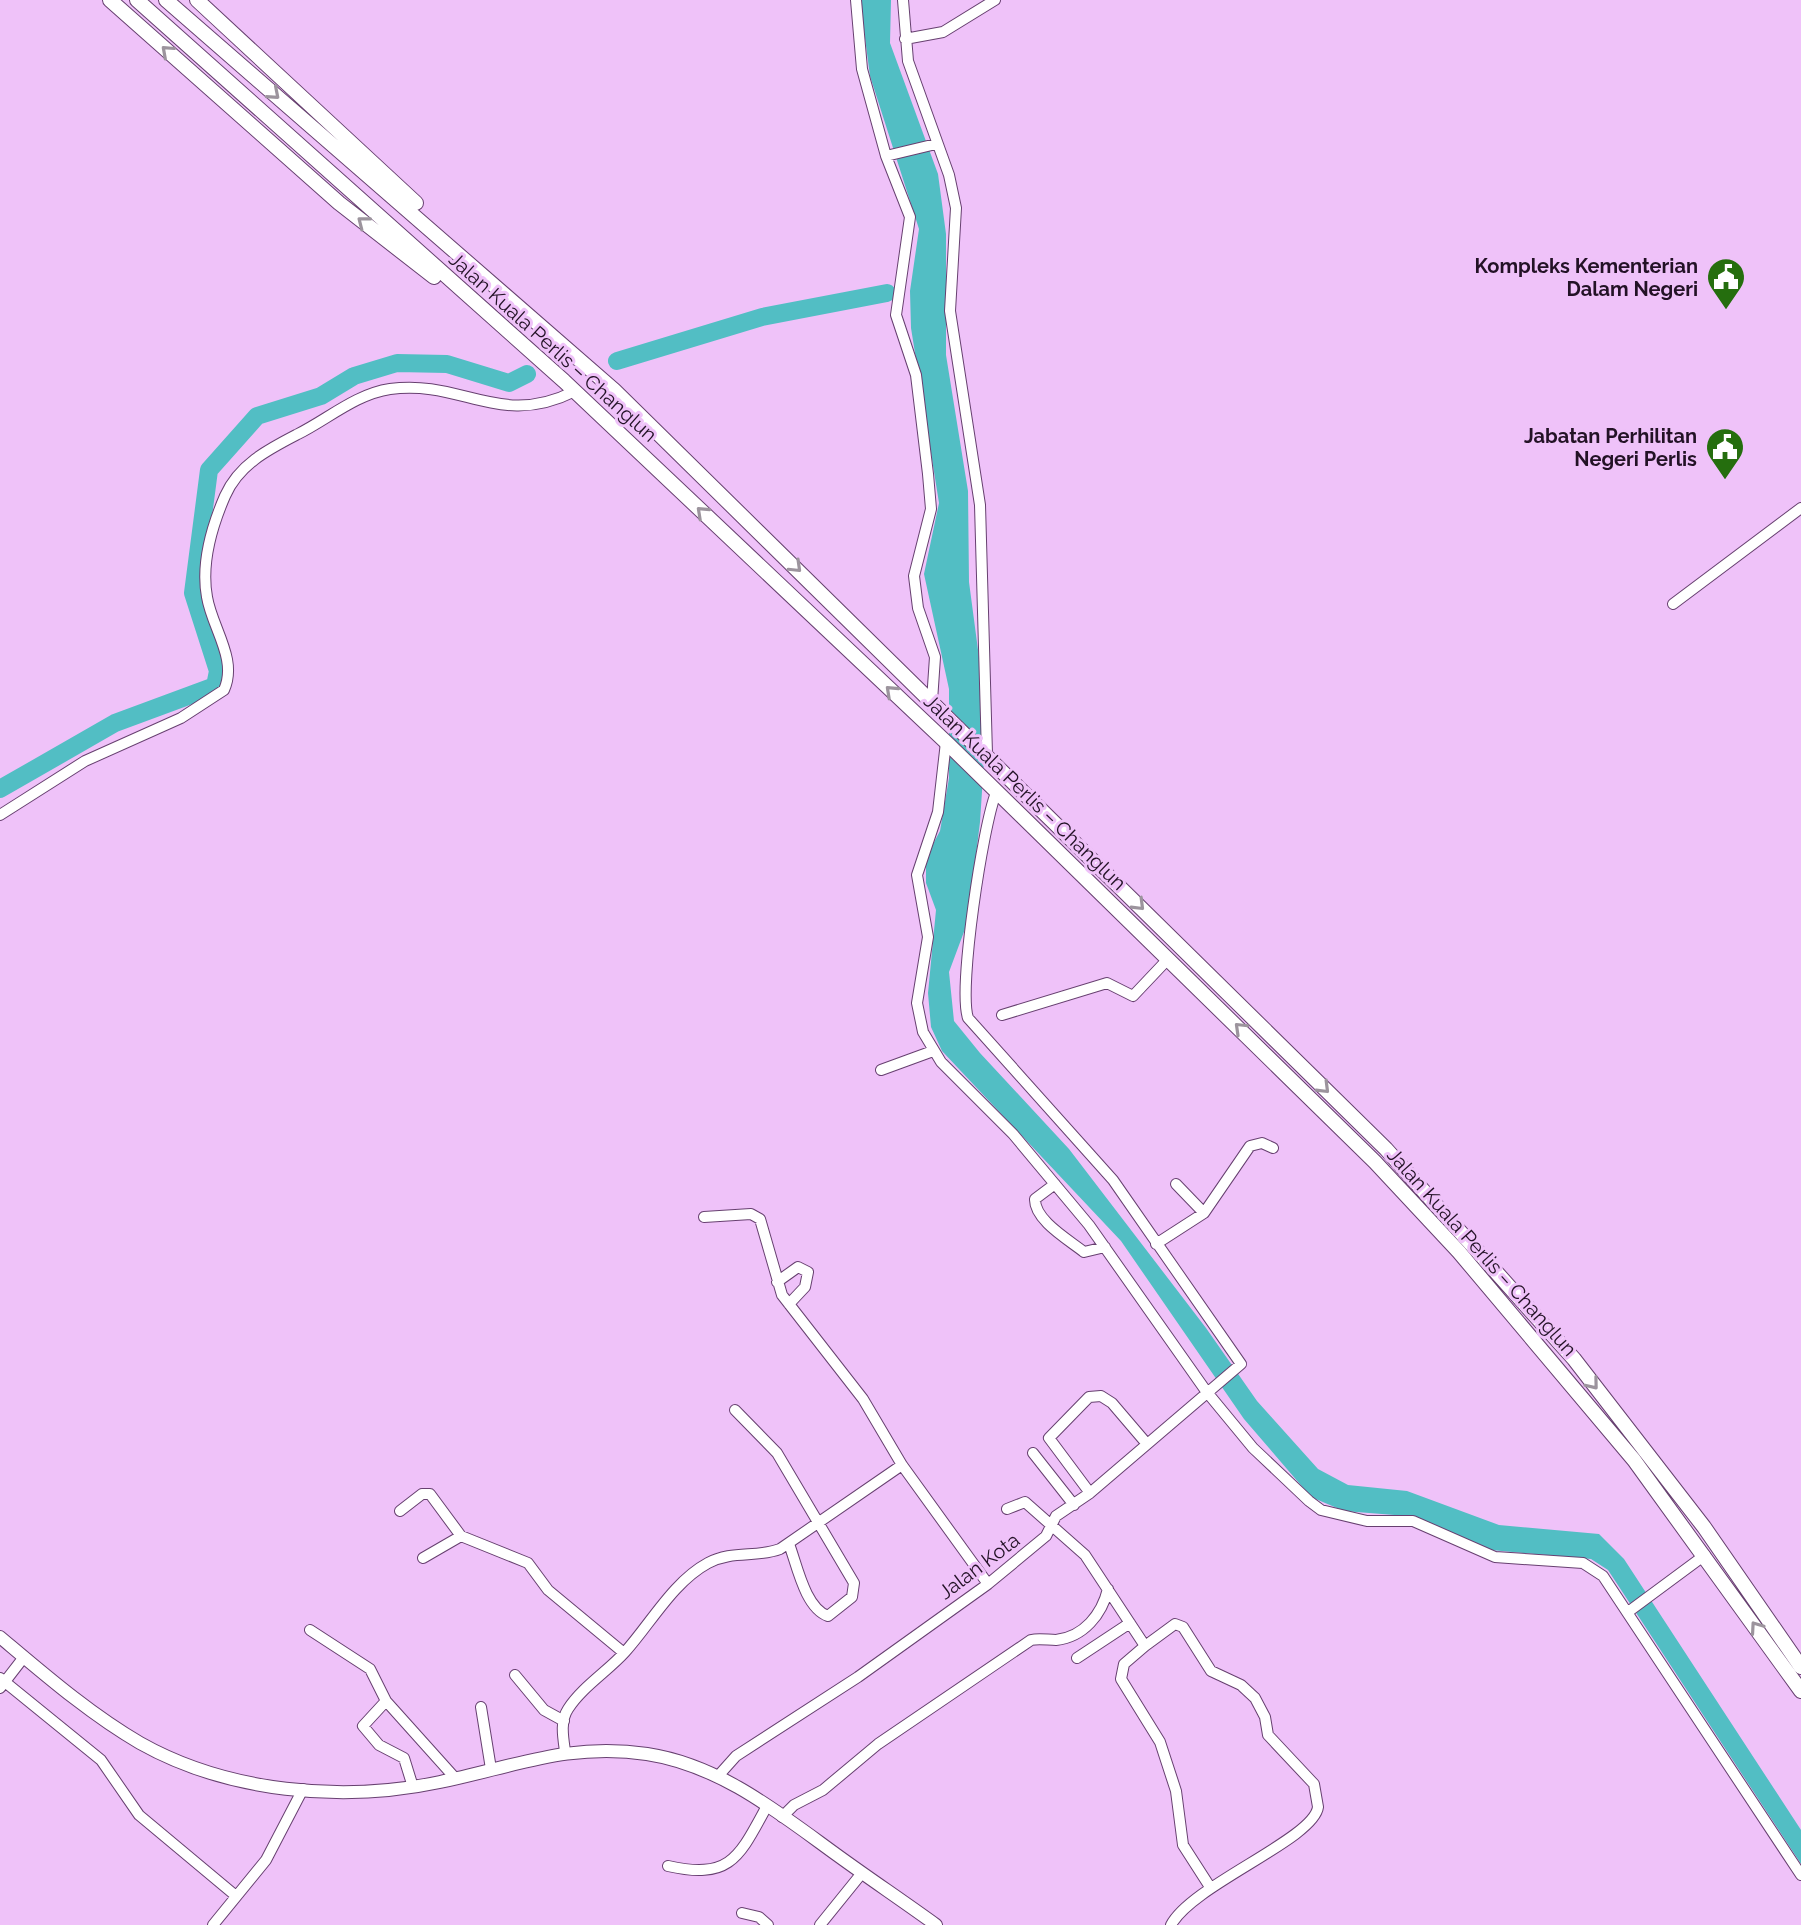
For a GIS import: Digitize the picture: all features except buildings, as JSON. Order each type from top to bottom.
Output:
[{"type":"highway","points":[[110,0],[339,203],[535,356]]},
{"type":"highway","name":"Jalan Kuala Perlis – Changlun","points":[[137,0],[550,368],[947,743],[1428,1218],[1601,1419],[1705,1555],[1801,1691]]},
{"type":"highway","name":"Jalan Kuala Perlis – Changlun","points":[[166,0],[594,371],[986,753],[1449,1216],[1574,1359],[1657,1463],[1740,1576],[1801,1667]]},
{"type":"highway","points":[[197,0],[299,91],[528,312]]},
{"type":"highway","points":[[212,0],[299,91]]},
{"type":"highway","points":[[1740,1576],[1801,1648]]},
{"type":"main road","points":[[0,1637],[153,1750],[237,1779],[303,1789],[372,1792],[456,1779],[565,1751],[604,1749],[649,1754],[719,1775],[936,1925]]},
{"type":"street","points":[[856,0],[862,69],[910,217],[896,315],[916,375],[929,484],[929,522],[914,576],[918,608],[935,657],[934,702]]},
{"type":"street","points":[[903,0],[905,39],[912,76],[932,145],[949,175],[956,208],[950,311],[980,505],[986,753]]},
{"type":"street","points":[[905,39],[943,32],[995,0]]},
{"type":"street","points":[[889,156],[932,145]]},
{"type":"street","points":[[0,815],[85,761],[181,718],[224,690],[228,661],[207,599],[206,571],[213,529],[225,497],[233,480],[253,460],[377,392],[416,388],[523,408],[553,402],[569,386]]},
{"type":"street","points":[[1673,604],[1801,508]]},
{"type":"street","points":[[947,743],[938,812],[917,875],[928,937],[917,1003],[923,1032],[933,1051],[1055,1184],[1253,1448],[1321,1510],[1367,1521],[1413,1521],[1495,1557],[1583,1563],[1603,1576],[1631,1611],[1801,1875]]},
{"type":"street","points":[[993,789],[984,833],[964,988],[968,1018],[1097,1160],[1156,1244],[1204,1213],[1243,1152],[1255,1143],[1273,1148]]},
{"type":"street","points":[[1002,1015],[1107,983],[1120,986],[1133,996],[1168,959]]},
{"type":"street","points":[[881,1070],[933,1051]]},
{"type":"street","points":[[1055,1184],[1035,1199],[1036,1208],[1084,1252],[1105,1247]]},
{"type":"street","points":[[1176,1184],[1204,1213]]},
{"type":"street","points":[[704,1217],[751,1214],[760,1219],[777,1282],[789,1304],[854,1386],[902,1465],[988,1584]]},
{"type":"street","name":"Jalan Kota","points":[[719,1775],[745,1750],[858,1677],[988,1584],[1046,1536],[1056,1516],[1090,1493],[1240,1365],[1156,1244]]},
{"type":"street","points":[[777,1282],[798,1267],[808,1272],[805,1287],[789,1304]]},
{"type":"street","points":[[1090,1493],[1049,1438],[1089,1397],[1101,1396],[1112,1403],[1147,1444]]},
{"type":"street","points":[[735,1410],[777,1453],[856,1591],[828,1616],[820,1612],[806,1591],[789,1544]]},
{"type":"street","points":[[1033,1453],[1074,1505]]},
{"type":"street","points":[[565,1751],[564,1721],[569,1707],[624,1653],[677,1589],[698,1569],[730,1554],[769,1554],[789,1544],[902,1465]]},
{"type":"street","points":[[400,1511],[422,1494],[430,1494],[461,1536],[528,1563],[548,1590],[624,1653]]},
{"type":"street","points":[[1007,1509],[1025,1502],[1036,1516],[1051,1524],[1085,1555],[1145,1646]]},
{"type":"street","points":[[423,1558],[461,1536]]},
{"type":"street","points":[[1631,1611],[1705,1555]]},
{"type":"street","points":[[782,1817],[790,1807],[823,1790],[886,1739],[1031,1640],[1058,1640],[1080,1630],[1102,1610],[1108,1589]]},
{"type":"street","points":[[1077,1658],[1130,1623]]},
{"type":"street","points":[[1171,1925],[1186,1906],[1210,1887],[1308,1824],[1318,1813],[1317,1793],[1308,1776],[1268,1735],[1265,1717],[1255,1698],[1241,1685],[1211,1671],[1183,1627],[1175,1624],[1166,1628],[1124,1664],[1121,1679],[1160,1742],[1174,1782],[1187,1855],[1210,1887]]},
{"type":"street","points":[[310,1630],[367,1666],[386,1701],[456,1779]]},
{"type":"street","points":[[24,1657],[2,1683],[101,1760],[139,1815],[236,1896]]},
{"type":"street","points":[[515,1675],[544,1710],[564,1721]]},
{"type":"street","points":[[386,1701],[363,1726],[379,1745],[404,1758],[413,1787]]},
{"type":"street","points":[[481,1707],[491,1769]]},
{"type":"street","points":[[213,1925],[266,1860],[303,1789]]},
{"type":"street","points":[[668,1866],[704,1871],[718,1869],[744,1847],[767,1806]]},
{"type":"street","points":[[820,1925],[862,1873]]},
{"type":"street","points":[[742,1913],[759,1917],[768,1925]]},
{"type":"shaded area","points":[[860,0],[891,0],[890,43],[938,174],[946,234],[946,355],[968,491],[969,582],[980,665],[984,761],[968,921],[949,972],[954,1021],[1069,1149],[1206,1328],[1257,1401],[1318,1469],[1348,1485],[1407,1491],[1499,1525],[1599,1534],[1624,1559],[1801,1830],[1801,1864],[1608,1570],[1591,1559],[1491,1550],[1407,1516],[1344,1511],[1311,1497],[1244,1419],[1121,1241],[942,1051],[931,1027],[928,993],[936,910],[926,883],[926,857],[940,831],[949,778],[949,689],[924,574],[939,503],[911,328],[910,291],[919,229],[870,76]]},
{"type":"waterway","points":[[617,361],[762,317],[887,293]]},
{"type":"waterway","points":[[0,789],[115,723],[215,686],[218,671],[193,593],[209,470],[257,416],[321,396],[354,376],[397,363],[447,364],[509,383],[527,374]]},
{"type":"place","name":"Kompleks Kementerian Dalam Negeri","points":[[1726,311]]},
{"type":"place","name":"Jabatan Perhilitan Negeri Perlis","points":[[1725,481]]}]
